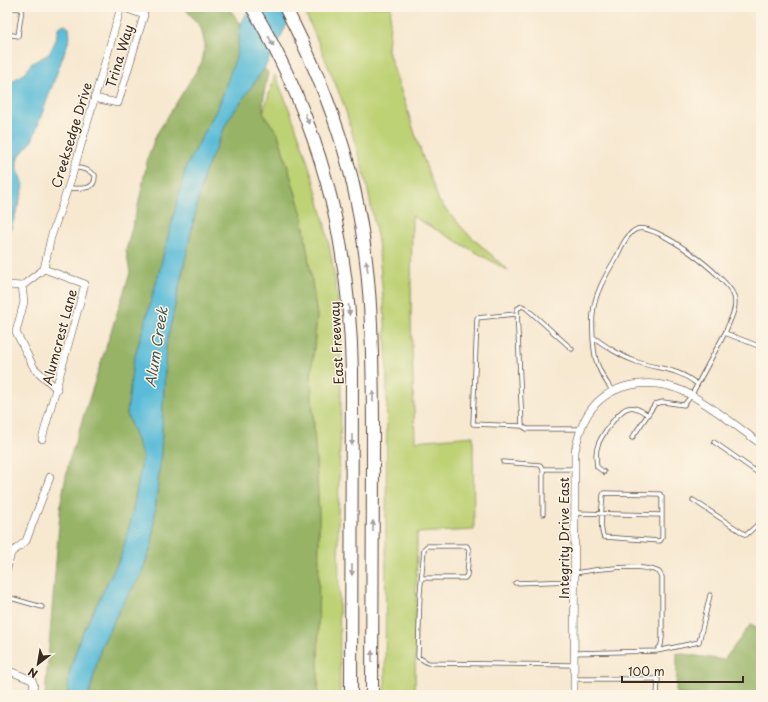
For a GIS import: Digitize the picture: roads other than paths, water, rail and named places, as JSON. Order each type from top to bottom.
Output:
[{"type":"highway","name":"East Freeway","points":[[252,7],[293,83],[321,160],[336,216],[346,275],[352,346],[353,415],[351,695]]},
{"type":"highway","points":[[284,7],[307,50],[329,103],[345,151],[358,208],[368,274],[373,376],[372,695]]},
{"type":"street","name":"Creeksedge Drive","points":[[44,269],[51,237],[68,188],[122,7]]},
{"type":"street","name":"Trina Way","points":[[94,98],[118,103],[144,15],[122,7]]},
{"type":"street","points":[[7,285],[22,286],[44,269]]},
{"type":"street","name":"Alumcrest Lane","points":[[42,439],[86,284],[44,269]]},
{"type":"street","points":[[22,286],[24,302],[16,332],[34,368],[57,389]]},
{"type":"street","points":[[611,392],[635,385],[654,383],[674,388],[691,396],[761,444]]},
{"type":"street","name":"Integrity Drive East","points":[[574,695],[576,451],[581,428],[593,407],[611,392]]},
{"type":"street","points":[[7,569],[11,553],[26,541],[50,477]]},
{"type":"street","points":[[7,545],[11,553]]},
{"type":"street","points":[[7,670],[32,680],[34,685],[31,695]]},
{"type":"lane","points":[[7,7],[22,9],[18,36],[7,34]]},
{"type":"lane","points":[[68,188],[91,187],[95,181],[92,172],[74,167]]},
{"type":"lane","points":[[611,392],[598,368],[594,352],[592,313],[602,282],[631,233],[636,229],[644,229],[670,238],[686,249],[728,285],[734,295],[735,305],[725,333],[691,396],[684,405],[663,402],[656,404],[632,438]]},
{"type":"lane","points":[[522,426],[516,314],[517,309],[522,306],[526,308],[572,350]]},
{"type":"lane","points":[[516,314],[477,318],[473,424],[522,426],[527,429],[581,428]]},
{"type":"lane","points":[[725,333],[761,348]]},
{"type":"lane","points":[[593,337],[619,355],[638,362],[664,367],[687,376],[697,384]]},
{"type":"lane","points":[[604,472],[597,467],[595,455],[598,444],[610,425],[621,411],[627,408],[634,407],[648,415]]},
{"type":"lane","points":[[714,442],[761,475]]},
{"type":"lane","points":[[503,462],[540,465],[543,469],[543,514]]},
{"type":"lane","points":[[543,469],[575,469]]},
{"type":"lane","points":[[604,493],[660,494],[662,497],[662,515],[662,538],[660,541],[604,537],[601,534],[602,495],[604,493]]},
{"type":"lane","points":[[693,500],[746,535],[757,525],[761,524]]},
{"type":"lane","points":[[575,513],[662,515]]},
{"type":"lane","points":[[421,578],[464,578],[467,575],[469,556],[467,546],[427,546],[424,549],[421,578],[418,658],[421,660],[428,663],[574,664]]},
{"type":"lane","points":[[515,583],[574,577],[597,569],[653,569],[659,572],[662,577],[662,638],[661,645],[657,651]]},
{"type":"lane","points":[[574,653],[657,651],[699,642],[710,595]]},
{"type":"lane","points":[[7,597],[42,607]]},
{"type":"lane","points":[[574,679],[658,679],[658,695]]},
{"type":"water","name":"Alum Creek","points":[[250,7],[296,7],[264,69],[228,120],[204,174],[166,346],[161,452],[152,544],[141,575],[123,603],[101,647],[89,695],[68,695],[69,674],[80,638],[121,556],[131,521],[143,456],[127,414],[133,363],[157,280],[186,167],[219,105],[237,54],[241,24]]},
{"type":"water","points":[[64,24],[69,28],[70,37],[32,141],[19,156],[17,161],[17,169],[23,182],[23,190],[11,229],[7,233],[7,89],[11,82],[25,73],[32,63],[49,54],[56,40],[58,28]]}]
